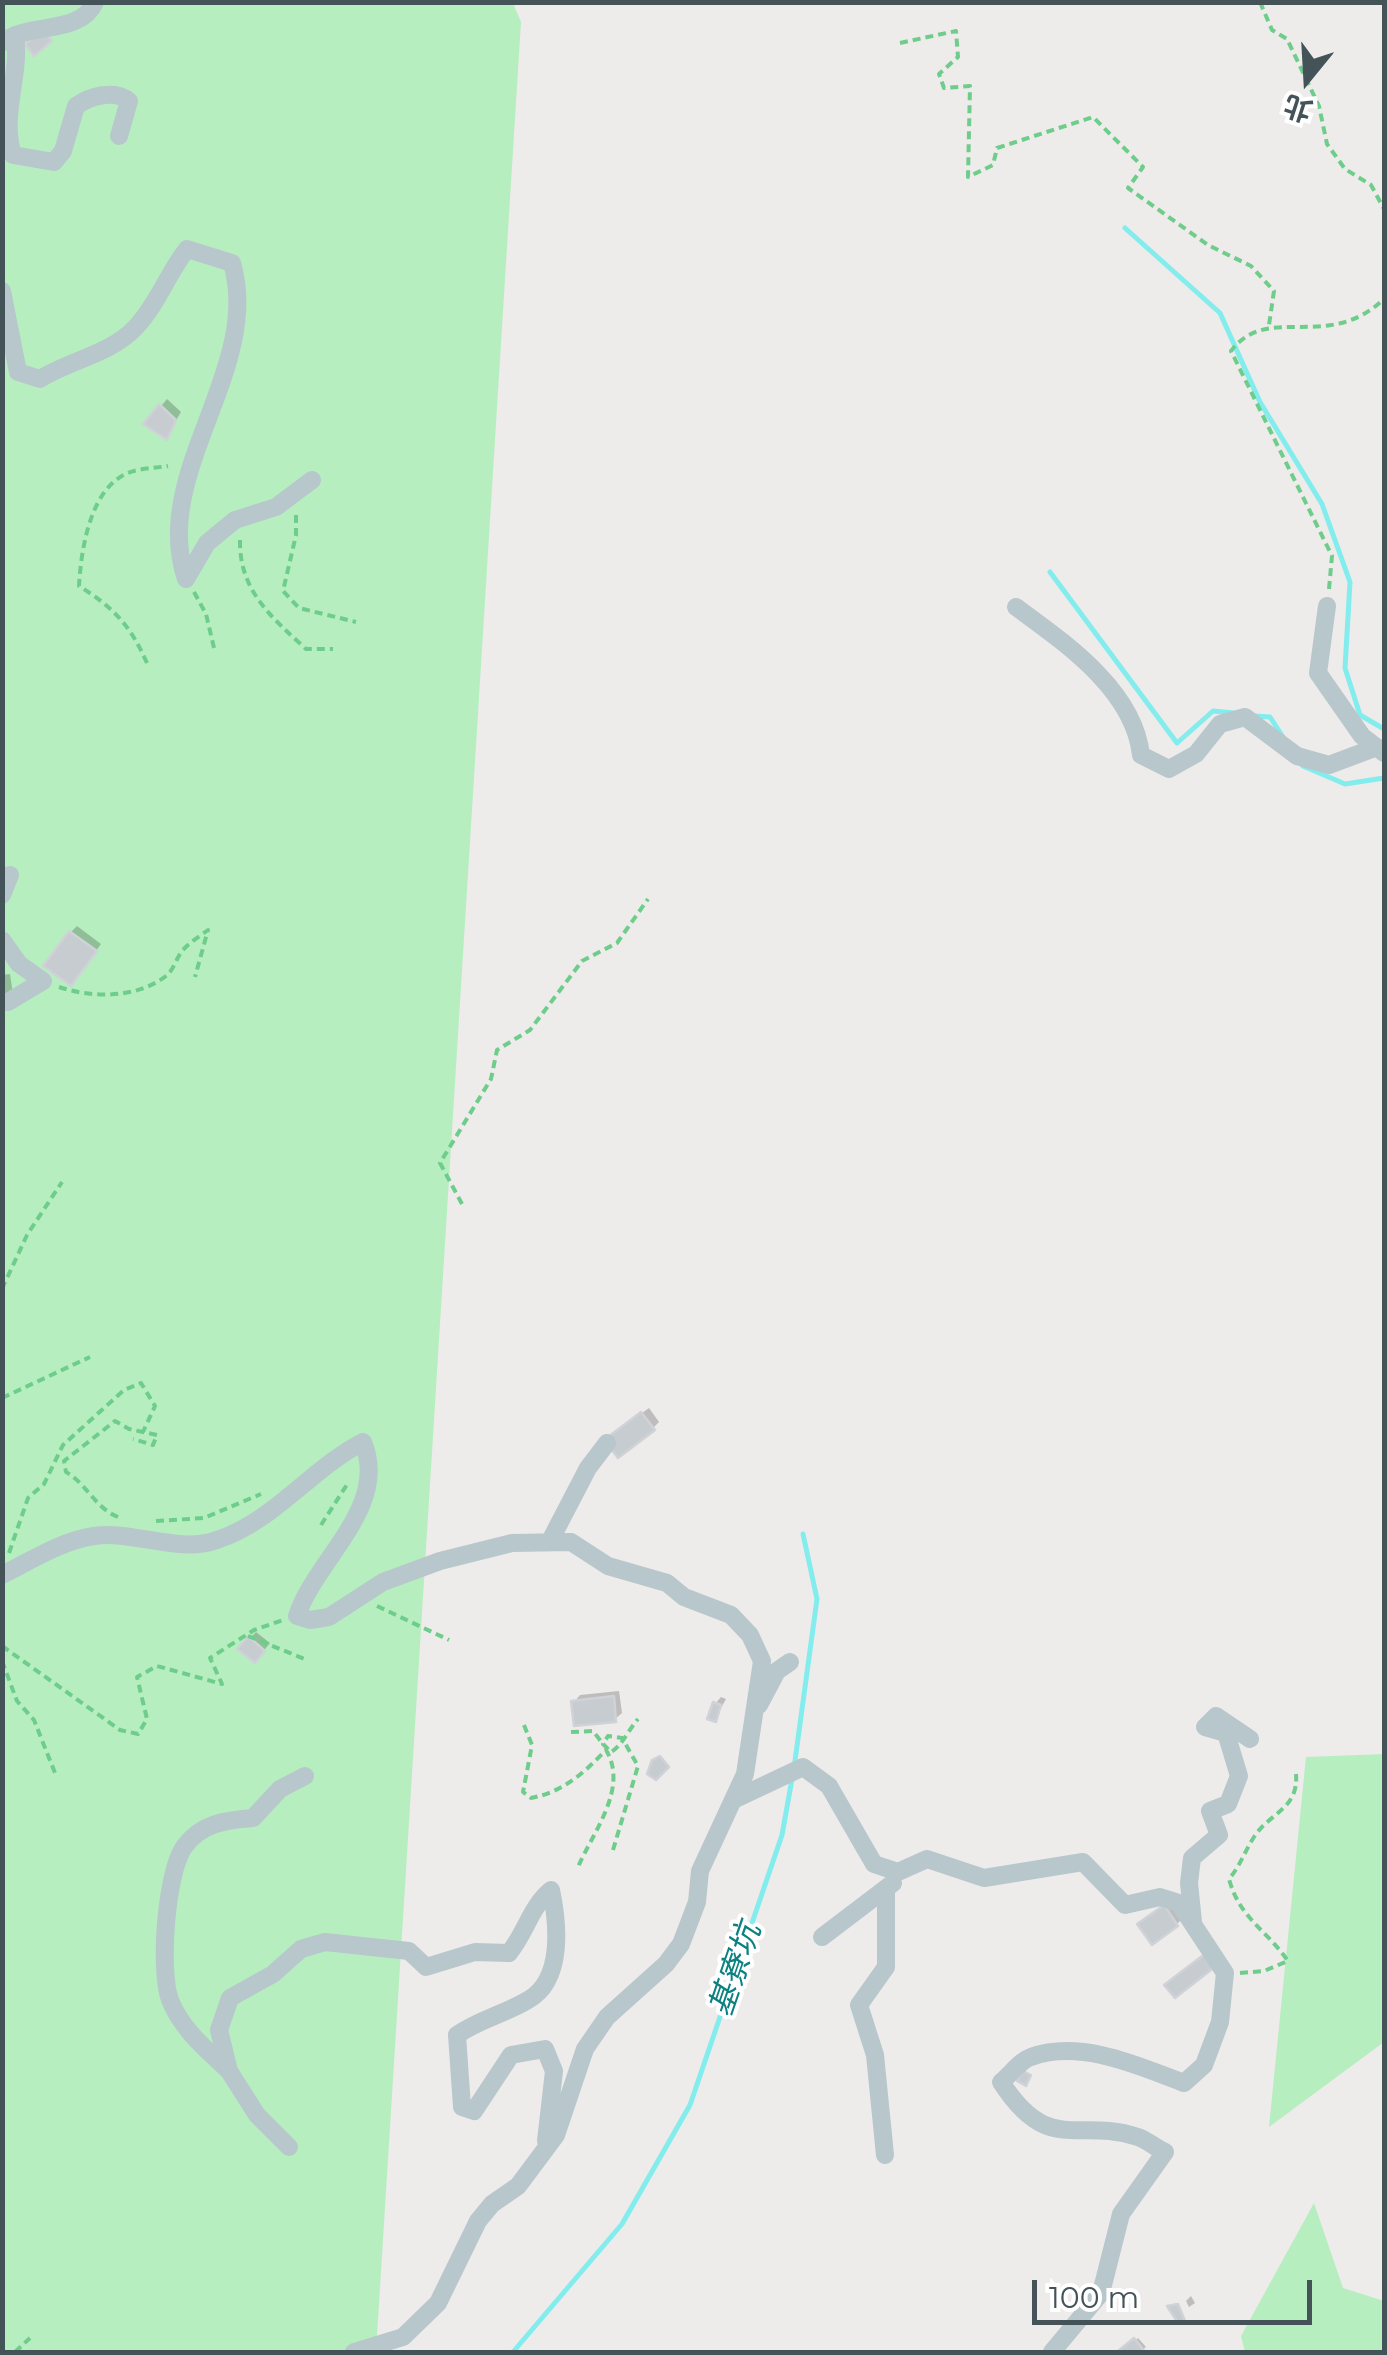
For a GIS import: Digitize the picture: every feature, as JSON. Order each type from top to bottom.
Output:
[{"type":"street","points":[[95,2],[79,19],[9,39],[18,52],[4,97],[4,142],[8,162],[54,162],[63,151],[76,106],[117,94],[129,102],[119,136]]},
{"type":"street","points":[[2,291],[18,372],[40,379],[65,363],[99,352],[134,330],[187,249],[232,263],[240,290],[238,326],[188,482],[176,550],[186,579]]},
{"type":"street","points":[[186,579],[207,543],[244,518],[276,507],[312,480]]},
{"type":"street","points":[[1327,606],[1318,672],[1362,736],[1381,750]]},
{"type":"street","points":[[1016,607],[1084,658],[1139,733],[1141,756],[1170,769],[1196,754],[1220,724],[1245,717],[1297,756],[1329,765],[1381,750]]},
{"type":"street","points":[[2,878],[10,876],[2,894]]},
{"type":"street","points":[[2,940],[19,964],[42,982],[8,1002]]},
{"type":"street","points":[[3,1575],[66,1543],[98,1535],[169,1543],[216,1541],[284,1500],[340,1454],[364,1442],[368,1462],[356,1519],[296,1616],[310,1620],[329,1617],[364,1592],[440,1560],[512,1543],[572,1542],[608,1566],[667,1582],[684,1597],[732,1615],[750,1636],[762,1661],[745,1774],[700,1871],[696,1902],[681,1944],[666,1964],[638,1984],[606,2017],[585,2049],[556,2136],[518,2186],[492,2204],[478,2221],[438,2303],[403,2337],[354,2352]]},
{"type":"street","points":[[550,1541],[588,1468],[607,1444]]},
{"type":"street","points":[[754,1712],[777,1670],[790,1662]]},
{"type":"street","points":[[1193,1922],[1189,1883],[1192,1858],[1218,1835],[1210,1811],[1228,1804],[1239,1776],[1226,1732],[1205,1727],[1216,1716],[1250,1739]]},
{"type":"street","points":[[733,1800],[804,1766],[829,1786],[874,1864],[898,1872],[927,1860],[984,1878],[1083,1862],[1125,1906],[1160,1897],[1178,1904],[1225,1974],[1215,2036],[1204,2065],[1184,2083],[1127,2062],[1085,2052],[1030,2057],[1001,2082],[1017,2106],[1058,2132],[1136,2136],[1165,2152],[1121,2214],[1101,2293],[1052,2352]]},
{"type":"street","points":[[290,2148],[257,2115],[229,2071],[186,2030],[168,1996],[166,1916],[183,1848],[215,1822],[252,1818],[280,1789],[305,1776]]},
{"type":"street","points":[[822,1938],[917,1864]]},
{"type":"street","points":[[885,2154],[875,2054],[859,2006],[886,1968],[886,1888]]},
{"type":"street","points":[[229,2071],[219,2030],[230,1998],[273,1974],[301,1949],[336,1941],[366,1950],[409,1952],[426,1967],[475,1952],[509,1953],[528,1929],[536,1902],[551,1890],[556,1917],[554,1964],[532,1999],[480,2019],[456,2035],[462,2107],[474,2111],[511,2055],[545,2049],[554,2071],[545,2152]]},
{"type":"path","points":[[1260,2],[1272,30],[1287,39],[1319,106],[1326,144],[1344,169],[1371,186],[1384,209]]},
{"type":"path","points":[[900,43],[956,31],[958,57],[939,74],[944,88],[970,86],[968,177],[993,164],[998,148],[1093,117],[1144,167],[1128,188],[1208,245],[1250,266],[1274,290],[1269,325]]},
{"type":"path","points":[[1327,606],[1332,556],[1231,351],[1243,334],[1269,325],[1296,330],[1334,327],[1368,315],[1384,299]]},
{"type":"path","points":[[147,662],[132,629],[115,608],[79,586],[80,555],[109,486],[129,472],[168,466]]},
{"type":"path","points":[[296,509],[296,535],[283,591],[300,608],[332,612],[356,622]]},
{"type":"path","points":[[244,518],[240,566],[248,586],[267,614],[306,649],[332,649]]},
{"type":"path","points":[[186,579],[206,614],[214,648]]},
{"type":"path","points":[[462,1204],[440,1163],[491,1080],[497,1050],[530,1030],[582,962],[617,943],[648,899]]},
{"type":"path","points":[[42,982],[91,995],[122,994],[168,976],[182,951],[208,930],[195,977]]},
{"type":"path","points":[[2,1288],[28,1235],[62,1182]]},
{"type":"path","points":[[2,1398],[90,1358]]},
{"type":"path","points":[[3,1575],[28,1498],[44,1484],[62,1445],[124,1390],[141,1383],[155,1406],[143,1432]]},
{"type":"path","points":[[128,1522],[105,1512],[85,1484],[66,1472],[64,1461],[115,1420],[158,1435],[153,1445],[133,1439]]},
{"type":"path","points":[[321,1525],[345,1486],[368,1462]]},
{"type":"path","points":[[141,1522],[204,1518],[276,1490]]},
{"type":"path","points":[[364,1592],[389,1613],[450,1640]]},
{"type":"path","points":[[2,1646],[120,1730],[138,1734],[148,1719],[138,1677],[157,1666],[222,1684],[210,1658],[248,1636],[296,1616]]},
{"type":"path","points":[[248,1636],[306,1660]]},
{"type":"path","points":[[2,1662],[17,1701],[34,1720],[54,1773]]},
{"type":"path","points":[[605,1747],[618,1748],[638,1719]]},
{"type":"path","points":[[524,1725],[532,1745],[523,1792],[532,1798],[550,1794],[582,1774],[605,1747],[608,1736],[622,1738]]},
{"type":"path","points":[[572,1732],[593,1731],[612,1760],[610,1806],[578,1867]]},
{"type":"path","points":[[613,1850],[638,1766],[622,1738]]},
{"type":"path","points":[[1225,1974],[1264,1971],[1288,1961],[1271,1936],[1236,1907],[1229,1879],[1246,1858],[1254,1836],[1288,1808],[1297,1786],[1296,1774]]},
{"type":"path","points":[[16,2352],[30,2338]]},
{"type":"green space","points":[[3,3],[513,3],[521,22],[376,2352],[3,2352]]},
{"type":"green space","points":[[1384,1754],[1384,2042],[1269,2127],[1306,1757]]},
{"type":"green space","points":[[1314,2203],[1343,2288],[1384,2301],[1384,2352],[1245,2352],[1241,2336]]},
{"type":"building","points":[[43,29],[52,41],[34,56],[25,44]]},
{"type":"building","points":[[159,404],[176,420],[167,440],[143,424]]},
{"type":"building","points":[[69,931],[97,951],[71,986],[43,966]]},
{"type":"building","points":[[641,1412],[655,1430],[618,1458],[604,1440]]},
{"type":"building","points":[[248,1636],[265,1651],[255,1663],[237,1649]]},
{"type":"building","points":[[614,1696],[616,1722],[574,1726],[571,1701]]},
{"type":"building","points":[[713,1702],[721,1705],[716,1722],[707,1719]]},
{"type":"building","points":[[660,1756],[669,1767],[656,1780],[647,1774],[652,1760]]},
{"type":"building","points":[[1164,1905],[1178,1926],[1152,1945],[1137,1924]]},
{"type":"building","points":[[1206,1953],[1216,1966],[1175,1998],[1164,1985]]},
{"type":"building","points":[[1023,2071],[1031,2075],[1026,2086],[1017,2081]]},
{"type":"building","points":[[1178,2304],[1185,2321],[1178,2323],[1167,2306]]},
{"type":"building","points":[[1134,2338],[1145,2352],[1118,2351]]},
{"type":"waterway","points":[[1125,228],[1220,313],[1260,402],[1322,504],[1350,582],[1345,668],[1360,715],[1384,729]]},
{"type":"waterway","points":[[1050,572],[1177,743],[1213,711],[1234,713]]},
{"type":"waterway","points":[[1255,716],[1270,717],[1283,737]]},
{"type":"waterway","points":[[1303,766],[1345,784],[1384,778]]},
{"type":"waterway","name":"基寮坑","points":[[794,1768],[817,1599],[803,1534]]},
{"type":"waterway","name":"基寮坑","points":[[513,2352],[622,2224],[690,2105],[782,1835],[792,1779]]}]
